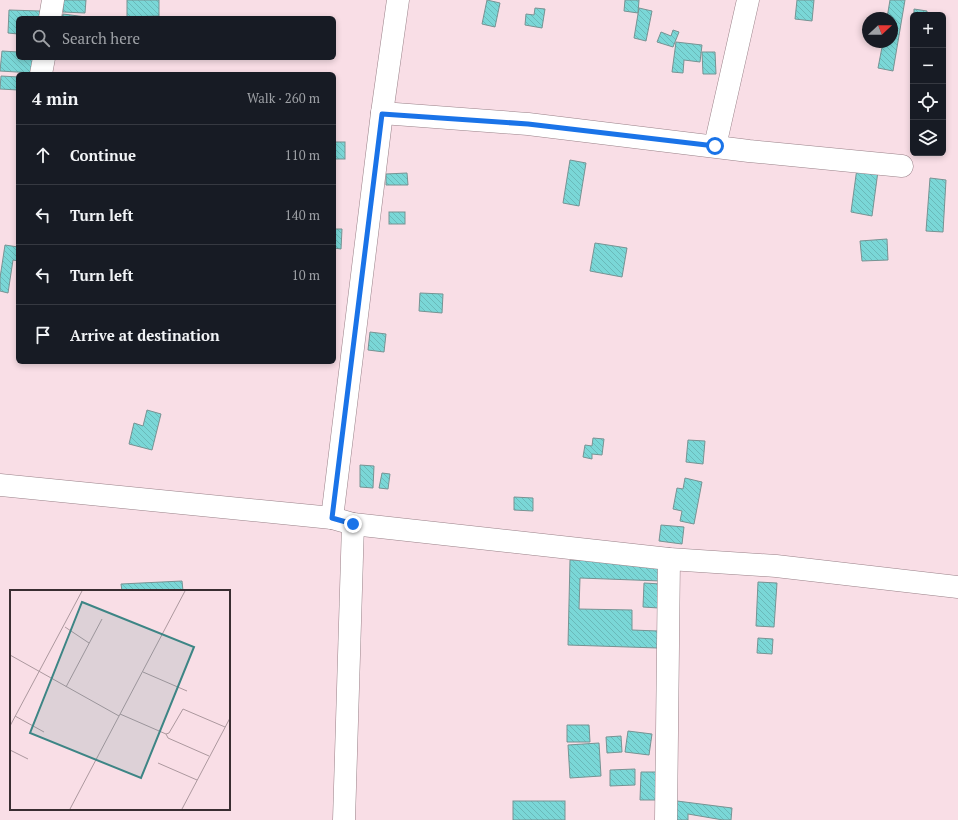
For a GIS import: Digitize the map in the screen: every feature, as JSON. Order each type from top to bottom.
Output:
[{"type":"street","points":[[50,16],[53,0]]},
{"type":"street","points":[[332,518],[382,114],[398,0]]},
{"type":"street","points":[[715,146],[748,0]]},
{"type":"street","points":[[41,72],[44,60]]},
{"type":"street","points":[[382,114],[528,124],[749,151],[902,166]]},
{"type":"street","points":[[0,485],[332,518],[353,524],[670,559],[776,566],[958,587]]},
{"type":"street","points":[[344,820],[353,524]]},
{"type":"street","points":[[666,820],[670,559]]},
{"type":"building","points":[[63,0],[86,0],[85,13],[63,12]]},
{"type":"building","points":[[127,0],[159,0],[159,16],[127,16]]},
{"type":"building","points":[[487,0],[500,3],[495,27],[482,24]]},
{"type":"building","points":[[625,0],[639,0],[638,13],[624,11]]},
{"type":"building","points":[[797,0],[814,0],[812,21],[795,19]]},
{"type":"building","points":[[890,0],[905,0],[898,41],[898,12],[888,12]]},
{"type":"building","points":[[535,8],[545,9],[542,28],[525,25],[526,14],[534,15]]},
{"type":"building","points":[[639,8],[652,11],[646,41],[634,38]]},
{"type":"building","points":[[914,9],[927,11],[927,12],[914,12]]},
{"type":"building","points":[[9,10],[40,11],[39,16],[16,16],[16,34],[8,33]]},
{"type":"building","points":[[63,14],[78,16],[62,16]]},
{"type":"building","points":[[673,30],[679,32],[673,47],[657,42],[661,32],[671,36]]},
{"type":"building","points":[[676,42],[702,45],[700,62],[684,60],[683,73],[672,72]]},
{"type":"building","points":[[882,48],[897,48],[893,71],[878,68]]},
{"type":"building","points":[[2,51],[16,52],[16,60],[34,60],[33,72],[0,71]]},
{"type":"building","points":[[702,52],[715,52],[716,74],[703,74]]},
{"type":"building","points":[[1,76],[16,77],[16,90],[0,89]]},
{"type":"building","points":[[336,142],[345,142],[345,159],[336,159]]},
{"type":"building","points":[[570,160],[586,163],[579,206],[563,203]]},
{"type":"building","points":[[857,168],[878,171],[872,216],[851,212]]},
{"type":"building","points":[[407,173],[408,185],[386,185],[386,174]]},
{"type":"building","points":[[930,178],[946,180],[943,232],[926,231]]},
{"type":"building","points":[[389,212],[405,212],[405,224],[389,224]]},
{"type":"building","points":[[336,229],[342,229],[341,249],[336,248]]},
{"type":"building","points":[[887,239],[888,260],[862,261],[860,241]]},
{"type":"building","points":[[595,243],[627,248],[622,277],[590,271]]},
{"type":"building","points":[[5,245],[16,247],[16,261],[13,260],[8,293],[0,291],[0,278]]},
{"type":"building","points":[[420,293],[443,294],[442,313],[419,311]]},
{"type":"building","points":[[370,332],[386,334],[384,352],[368,350]]},
{"type":"building","points":[[147,410],[161,414],[152,450],[129,444],[134,423],[143,426]]},
{"type":"building","points":[[593,438],[604,439],[602,455],[592,454],[592,459],[583,457],[585,445],[592,446]]},
{"type":"building","points":[[688,440],[705,441],[703,464],[686,462]]},
{"type":"building","points":[[360,465],[374,466],[373,488],[360,487]]},
{"type":"building","points":[[382,473],[390,474],[388,489],[379,488]]},
{"type":"building","points":[[685,478],[702,482],[694,524],[680,521],[682,511],[673,509],[677,488],[683,489]]},
{"type":"building","points":[[514,497],[533,498],[533,511],[514,510]]},
{"type":"building","points":[[661,525],[684,527],[682,544],[659,541]]},
{"type":"building","points":[[570,560],[662,563],[661,581],[580,578],[579,609],[632,610],[632,630],[658,631],[658,648],[568,645]]},
{"type":"building","points":[[182,581],[183,590],[122,590],[121,584]]},
{"type":"building","points":[[758,582],[777,583],[774,627],[756,626]]},
{"type":"building","points":[[644,583],[661,584],[659,608],[643,607]]},
{"type":"building","points":[[758,638],[773,639],[772,654],[757,653]]},
{"type":"building","points":[[567,725],[589,725],[590,742],[567,742]]},
{"type":"building","points":[[628,731],[652,734],[649,755],[625,752]]},
{"type":"building","points":[[621,736],[622,752],[607,753],[606,737]]},
{"type":"building","points":[[599,743],[601,776],[570,778],[568,745]]},
{"type":"building","points":[[635,769],[635,785],[610,786],[610,770]]},
{"type":"building","points":[[641,772],[658,772],[658,800],[640,800]]},
{"type":"building","points":[[513,801],[565,801],[565,820],[513,820]]},
{"type":"building","points":[[677,801],[732,808],[731,820],[688,814],[688,820],[675,820]]},
{"type":"route","points":[[353,524],[332,518],[382,114],[528,124],[715,146]]}]
